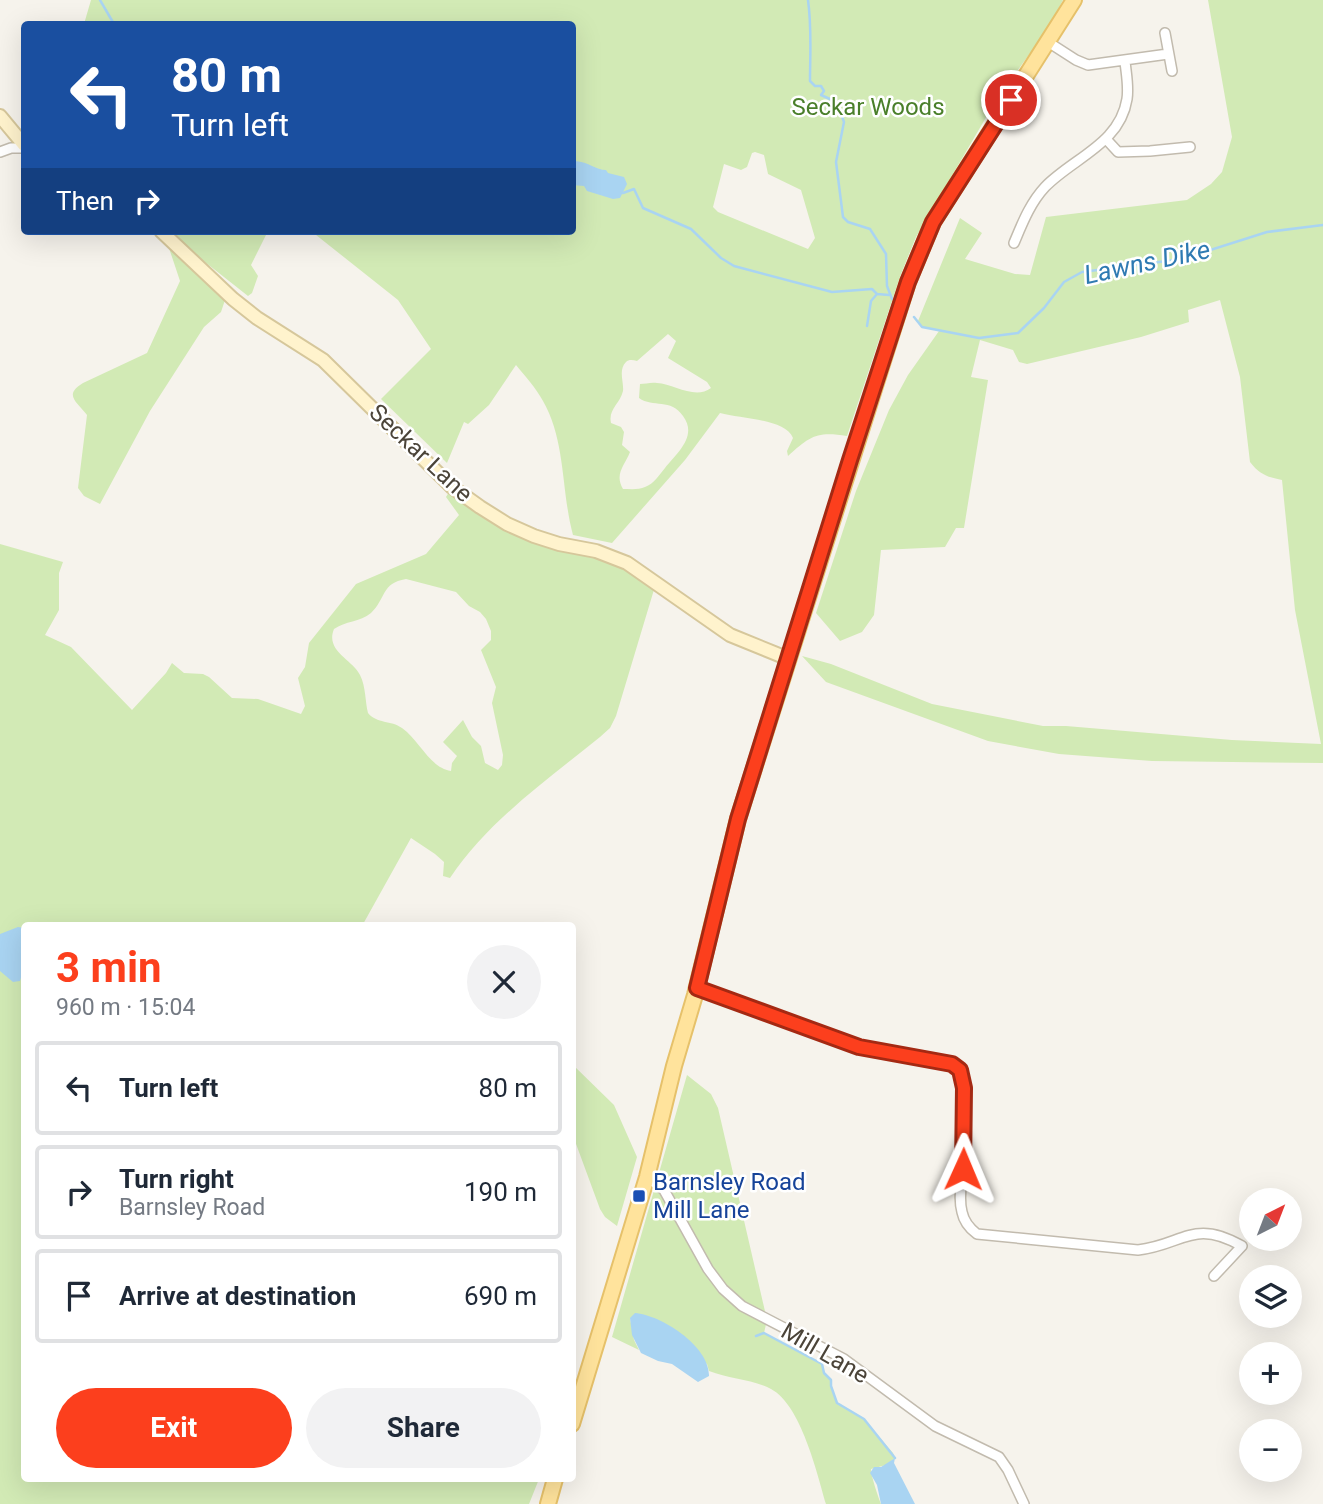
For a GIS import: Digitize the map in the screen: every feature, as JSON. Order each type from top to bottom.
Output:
[{"type":"main road","points":[[576,1411],[647,1177],[738,819],[850,460],[920,251],[933,222],[1074,0]]},
{"type":"main road","points":[[548,1504],[554,1482]]},
{"type":"street","points":[[1165,33],[1172,71]]},
{"type":"street","points":[[1048,43],[1088,65],[1168,54]]},
{"type":"street","points":[[1014,243],[1026,215],[1046,186],[1064,170],[1100,146],[1122,115],[1126,103],[1125,61]]},
{"type":"street","points":[[0,116],[21,142]]},
{"type":"street","points":[[1106,139],[1118,152],[1190,146]]},
{"type":"street","points":[[0,152],[21,146]]},
{"type":"street","name":"Seckar Lane","points":[[165,235],[233,299],[257,318],[323,360],[452,487],[480,507],[506,524],[534,536],[628,562],[730,635],[789,659]]},
{"type":"street","points":[[697,988],[859,1047],[952,1064],[960,1070],[964,1106],[961,1211],[969,1228],[977,1234],[1138,1250],[1153,1248],[1199,1232],[1212,1234],[1227,1238],[1242,1247],[1214,1276]]},
{"type":"street","name":"Mill Lane","points":[[647,1177],[664,1190],[708,1269],[723,1289],[742,1306],[844,1359],[935,1426],[999,1457],[1008,1469],[1024,1504]]},
{"type":"green space","name":"Seckar Woods","points":[[91,0],[1063,0],[1047,30],[998,97],[916,237],[847,436],[828,434],[814,437],[788,456],[787,451],[793,438],[781,426],[720,413],[685,460],[612,543],[573,535],[556,433],[543,401],[516,365],[489,405],[468,424],[464,422],[447,463],[381,399],[431,349],[398,300],[316,235],[576,235],[576,21],[85,21]],"holes":[[[752,153],[764,155],[768,174],[801,190],[815,238],[808,249],[718,212],[713,207],[724,164],[741,170],[747,167]],[[668,334],[676,341],[668,358],[707,382],[711,388],[691,392],[664,384],[640,384],[639,398],[678,410],[687,423],[687,437],[654,482],[643,488],[623,489],[620,474],[630,452],[622,445],[624,432],[621,427],[611,423],[613,410],[623,391],[622,369],[627,361],[637,361]]]},
{"type":"green space","points":[[1208,0],[1323,0],[1323,763],[1152,761],[1059,754],[988,741],[826,682],[802,656],[831,664],[932,704],[1043,726],[1321,744],[1295,610],[1282,480],[1264,475],[1250,462],[1240,377],[1220,300],[1188,310],[1189,322],[1141,337],[1027,364],[1019,362],[1013,350],[980,340],[971,377],[988,380],[964,528],[956,528],[945,547],[881,550],[874,615],[862,632],[840,641],[816,613],[856,491],[889,410],[908,375],[939,331],[922,327],[918,321],[960,218],[982,233],[965,259],[1015,274],[1030,275],[1046,217],[1187,200],[1211,184],[1222,172],[1232,137]]},
{"type":"green space","points":[[165,235],[227,294],[221,312],[204,327],[150,411],[100,504],[84,496],[78,488],[87,415],[74,399],[74,391],[83,383],[147,353],[180,281]]},
{"type":"green space","points":[[266,235],[251,265],[258,276],[252,293],[248,296],[172,236]]},
{"type":"green space","points":[[452,487],[507,524],[596,551],[656,583],[610,728],[500,820],[465,857],[450,878],[443,876],[444,862],[411,838],[364,922],[21,922],[21,1482],[538,1482],[529,1504],[0,1504],[0,544],[63,562],[59,573],[59,610],[45,635],[71,647],[132,710],[172,663],[184,673],[209,677],[232,698],[258,699],[301,714],[305,706],[298,678],[305,667],[309,643],[356,584],[426,554],[459,515],[446,497]],"holes":[[[406,579],[456,592],[469,606],[480,612],[491,631],[491,640],[481,650],[496,687],[492,703],[503,755],[502,765],[498,770],[485,763],[481,746],[472,737],[463,720],[443,742],[457,756],[451,771],[431,760],[402,728],[368,713],[360,675],[333,643],[334,629],[371,613],[388,588],[398,581]]]},
{"type":"green space","points":[[576,1068],[614,1105],[637,1157],[617,1226],[605,1217],[576,1144]]},
{"type":"green space","points":[[687,1075],[711,1094],[718,1108],[767,1320],[764,1333],[822,1364],[824,1373],[831,1380],[837,1403],[864,1419],[893,1453],[895,1458],[886,1465],[871,1469],[881,1504],[826,1504],[813,1458],[799,1424],[782,1397],[771,1389],[709,1371],[707,1364],[630,1318],[634,1340],[639,1350],[612,1337]]},
{"type":"water","points":[[576,161],[624,177],[627,184],[620,198],[613,199],[587,191],[584,186],[576,185]]},
{"type":"water","points":[[21,928],[20,981],[13,982],[0,971],[0,934]]},
{"type":"water","points":[[635,1313],[658,1319],[693,1343],[702,1354],[709,1376],[698,1382],[672,1364],[641,1353],[632,1335],[630,1318]]},
{"type":"water","points":[[895,1458],[894,1463],[915,1504],[881,1504],[877,1485],[870,1473],[874,1467],[881,1467]]},
{"type":"waterway","points":[[100,0],[112,21]]},
{"type":"waterway","name":"Lawns Dike","points":[[808,0],[810,81],[815,86],[821,86],[824,91],[821,95],[832,100],[831,105],[840,111],[844,122],[836,162],[843,217],[848,222],[870,229],[886,254],[887,286],[892,299]]},
{"type":"waterway","points":[[623,193],[634,189],[643,208],[691,229],[721,258],[734,266],[832,292],[872,289],[877,294],[889,295]]},
{"type":"waterway","name":"Lawns Dike","points":[[914,317],[922,327],[979,338],[1018,333],[1044,308],[1064,282],[1082,272],[1182,259],[1267,232],[1323,225]]},
{"type":"waterway","points":[[867,326],[871,301],[877,294]]},
{"type":"waterway","points":[[756,1336],[764,1333],[822,1364],[824,1373],[831,1380],[837,1403],[864,1419],[895,1458]]},
{"type":"place","name":"Barnsley Road Mill Lane","points":[[639,1196]]},
{"type":"route","points":[[963,1169],[964,1088],[960,1070],[952,1064],[859,1047],[697,988],[738,819],[908,282],[933,222],[1011,100]]}]
